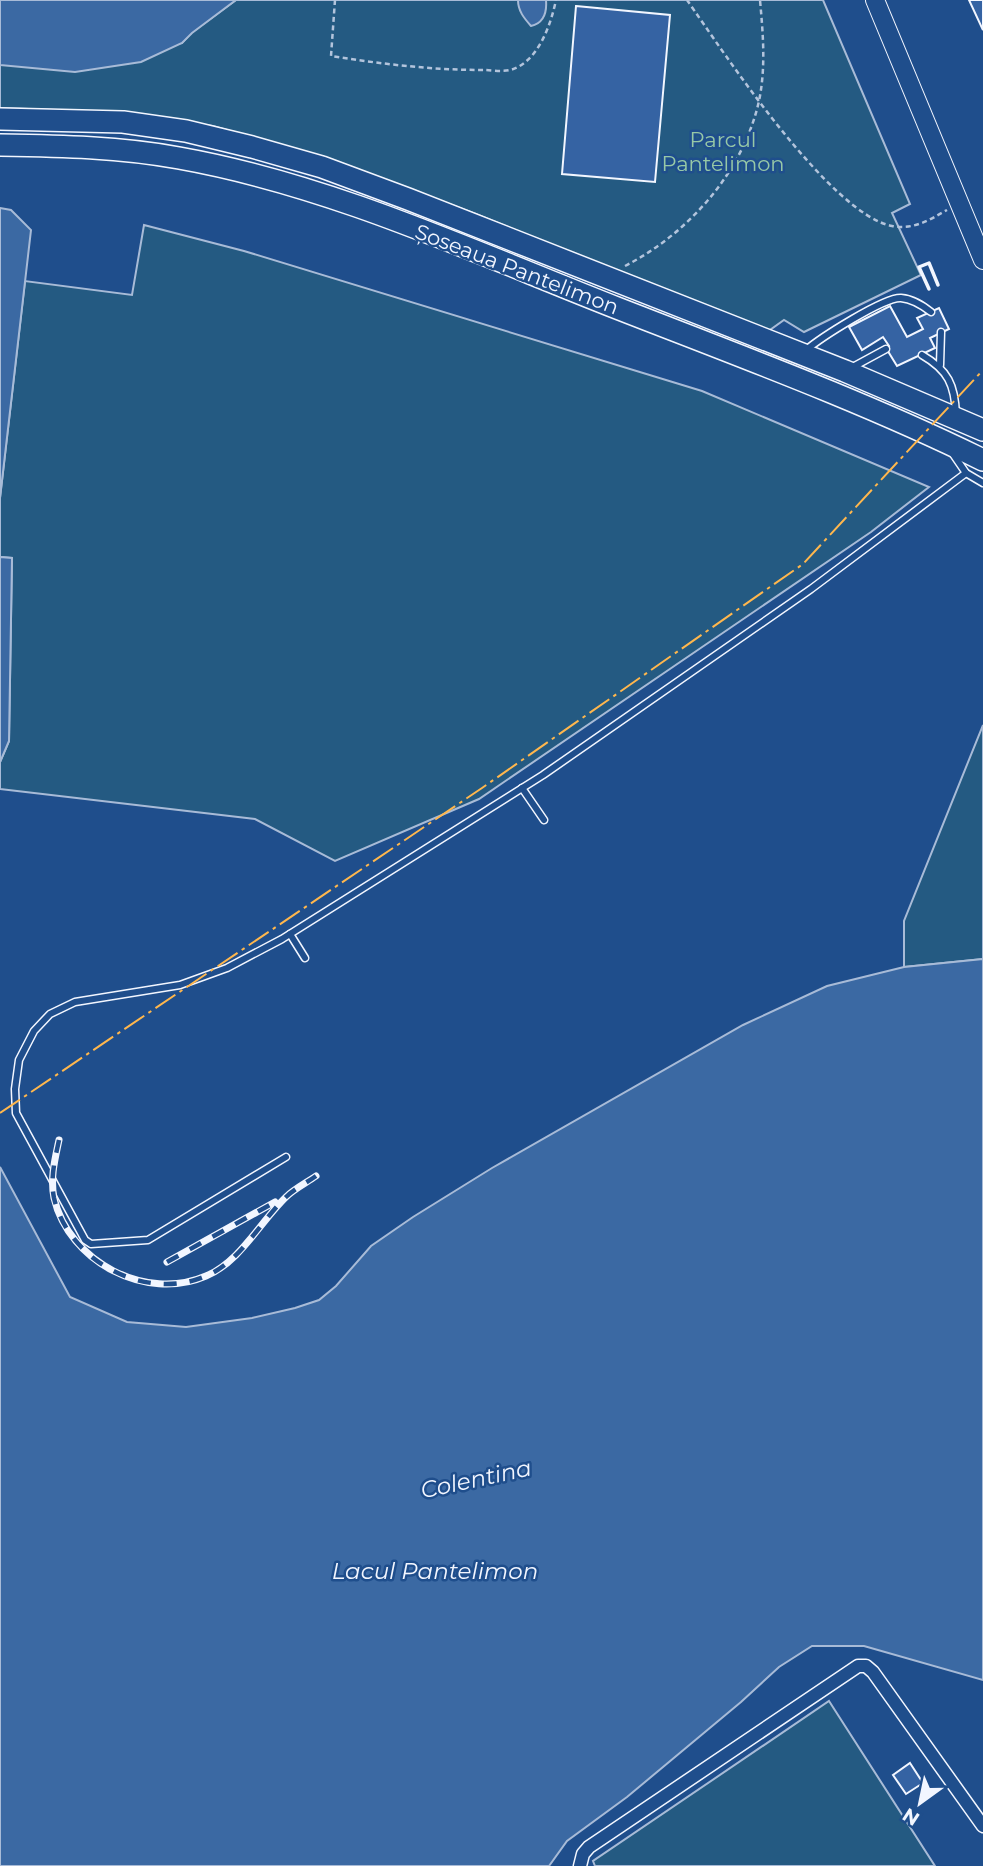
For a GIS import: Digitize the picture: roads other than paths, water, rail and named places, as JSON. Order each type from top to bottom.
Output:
[{"type":"main road","points":[[875,0],[983,260]]},
{"type":"main road","name":"Șoseaua Pantelimon","points":[[0,119],[122,122],[186,131],[322,167],[603,275],[981,428]]},
{"type":"main road","points":[[33,119],[33,146]]},
{"type":"main road","name":"Șoseaua Pantelimon","points":[[0,145],[120,150],[180,158],[312,191],[372,212],[895,419],[944,441],[974,466]]},
{"type":"street","points":[[580,1866],[583,1854],[589,1847],[858,1665],[866,1666],[873,1672],[983,1826]]},
{"type":"lane","points":[[801,354],[836,327],[898,298],[915,301],[931,312]]},
{"type":"lane","points":[[941,332],[940,365],[951,385],[956,417]]},
{"type":"lane","points":[[845,371],[886,349]]},
{"type":"lane","points":[[922,355],[940,365]]},
{"type":"lane","points":[[286,1157],[148,1240],[90,1244],[85,1240],[18,1121],[15,1089],[22,1051],[41,1022],[61,1007],[75,1002],[180,985],[227,968],[290,934],[522,788],[811,589],[974,466],[983,483]]},
{"type":"lane","points":[[522,788],[544,820]]},
{"type":"lane","points":[[290,934],[305,958]]},
{"type":"water","points":[[0,0],[236,0],[182,43],[141,62],[75,72],[0,65]]},
{"type":"water","points":[[518,0],[546,0],[542,20],[531,26],[520,11]]},
{"type":"water","points":[[0,208],[11,210],[31,230],[0,498]]},
{"type":"water","points":[[0,557],[12,558],[9,741],[0,762]]},
{"type":"water","name":"Lacul Pantelimon","points":[[983,959],[983,1680],[864,1646],[812,1646],[779,1667],[627,1797],[567,1841],[549,1866],[0,1866],[0,1167],[70,1297],[127,1322],[186,1327],[252,1318],[319,1300],[336,1286],[371,1246],[413,1217],[492,1168],[743,1025],[827,986],[904,967]]},
{"type":"railway","points":[[59,1140],[53,1191],[62,1221],[76,1241],[93,1258],[113,1271],[135,1280],[159,1284],[183,1283],[218,1270],[239,1251],[286,1197],[316,1176]]},
{"type":"railway","points":[[167,1262],[275,1202]]},
{"type":"park label","name":"Parcul Pantelimon","points":[[723,151]]},
{"type":"water label","name":"Colentina","points":[[476,1479]]}]
